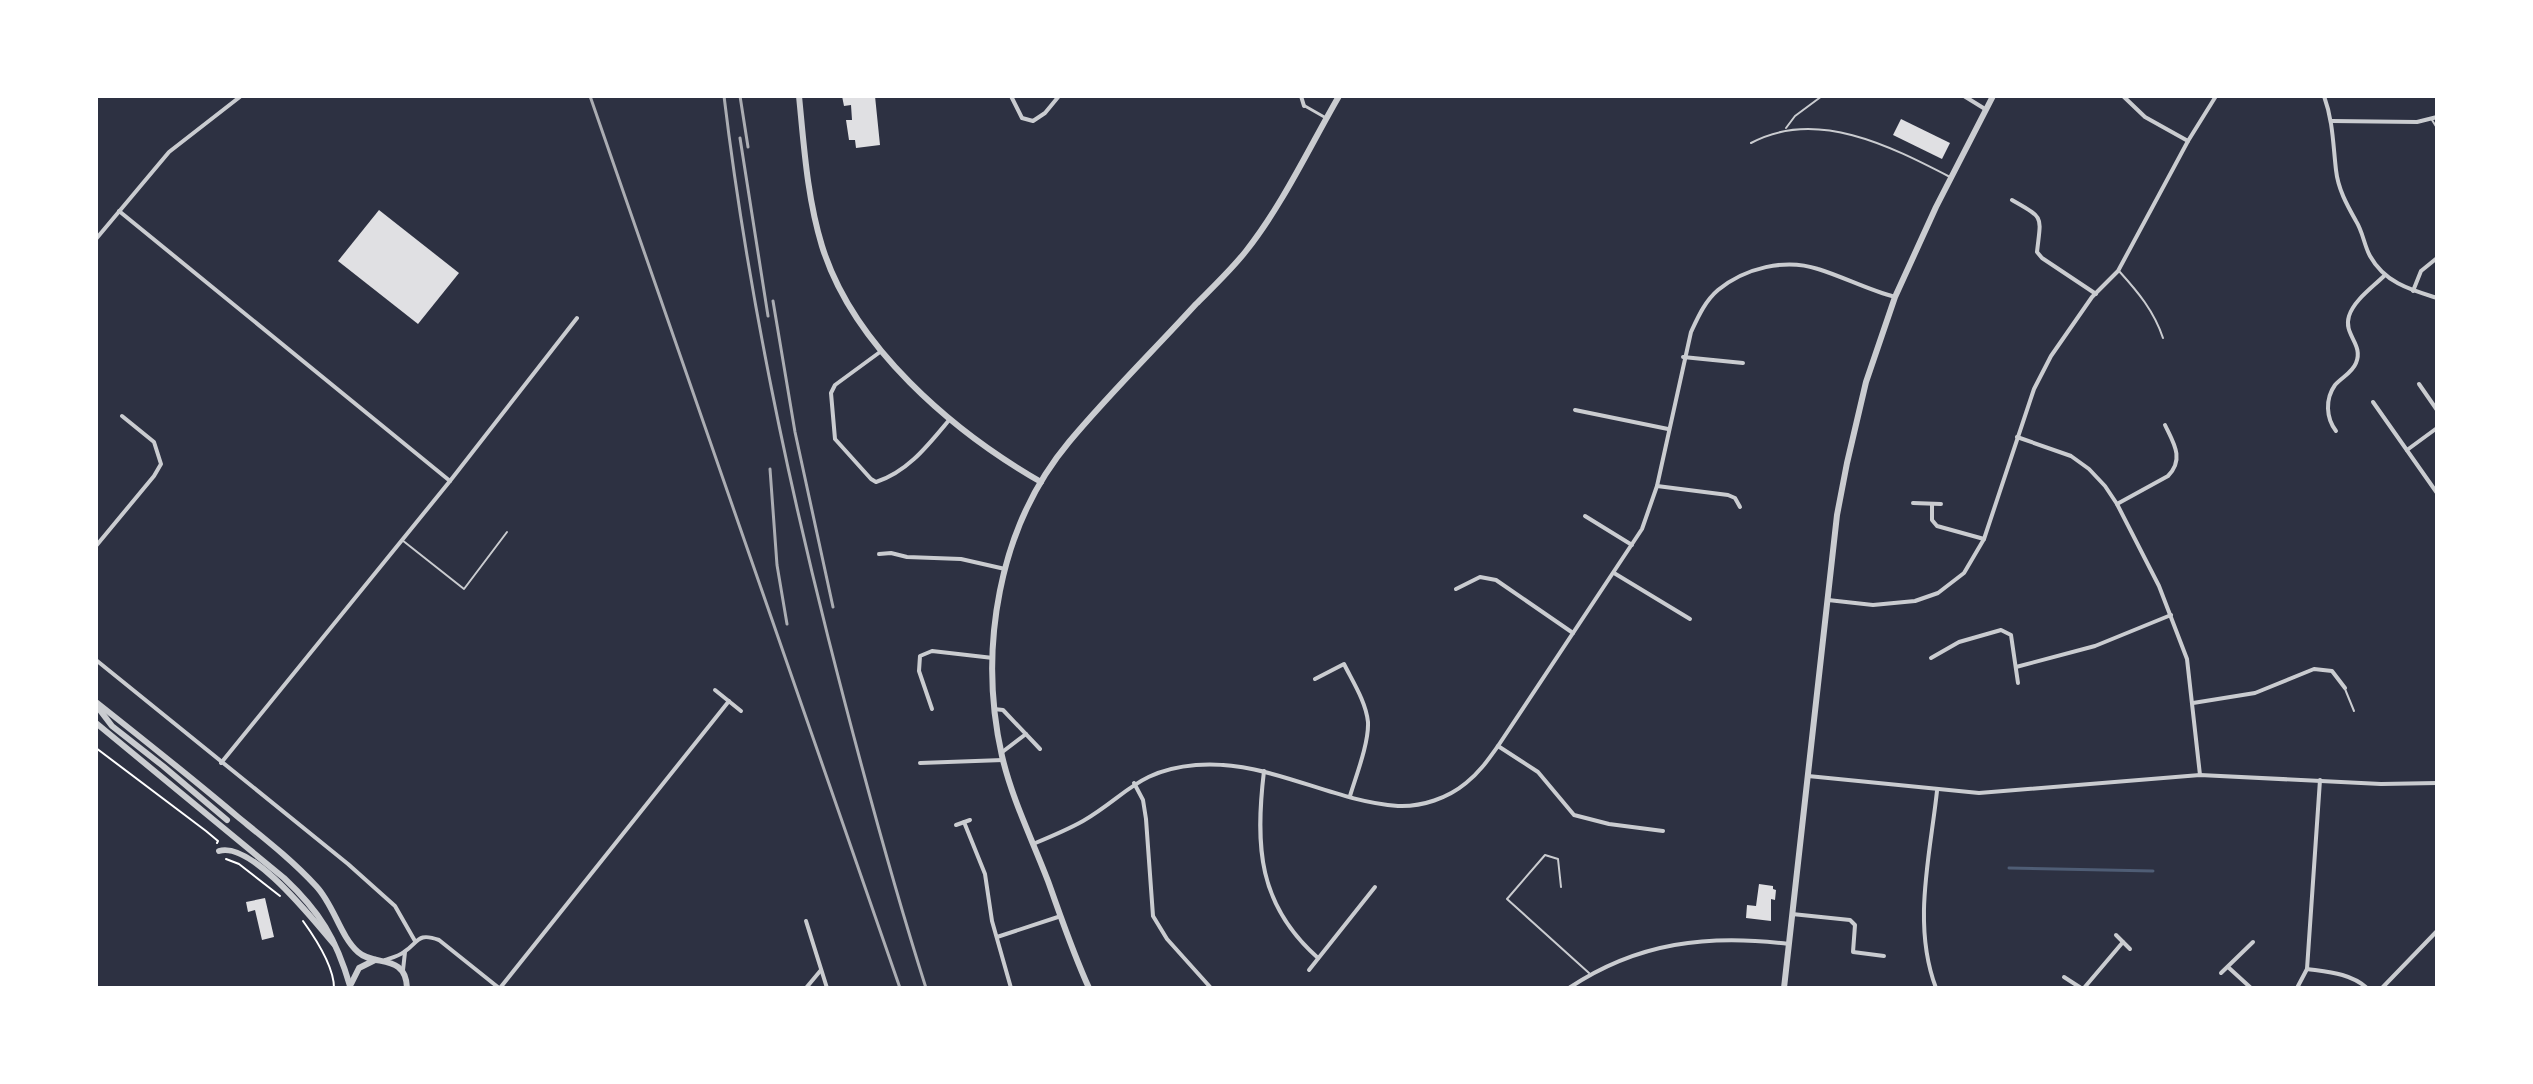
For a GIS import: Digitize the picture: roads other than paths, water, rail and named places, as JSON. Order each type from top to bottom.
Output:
[{"type":"street","points":[[96,239],[169,152],[241,96]]},
{"type":"street","points":[[799,96],[813,213],[823,249],[844,297],[880,352],[951,418],[994,452],[1041,482]]},
{"type":"street","points":[[1011,96],[1022,118],[1033,121],[1045,113],[1059,96]]},
{"type":"street","points":[[1301,96],[1304,106],[1326,118]]},
{"type":"street","points":[[1089,988],[1076,961],[1002,757],[994,709],[993,658],[996,608],[1005,569],[1019,526],[1041,482],[1068,443],[1245,253],[1270,217],[1339,96]]},
{"type":"street","points":[[1964,96],[1985,109]]},
{"type":"street","points":[[1784,988],[1837,515],[1847,463],[1866,382],[1895,297],[1993,96]]},
{"type":"street","points":[[2123,96],[2145,117],[2188,141]]},
{"type":"street","points":[[1827,600],[1884,605],[1915,601],[1938,593],[1964,573],[1984,539],[2034,389],[2051,356],[2096,294],[2118,271],[2188,141],[2216,96]]},
{"type":"street","points":[[2324,96],[2332,121],[2340,190],[2362,232],[2370,256],[2397,284],[2437,298]]},
{"type":"street","points":[[2332,121],[2417,122],[2434,118]]},
{"type":"street","points":[[2012,200],[2037,214],[2041,222],[2037,252],[2042,258],[2096,294]]},
{"type":"street","points":[[119,211],[450,481]]},
{"type":"street","points":[[2413,291],[2421,271],[2437,258]]},
{"type":"street","points":[[1033,844],[1084,820],[1134,783],[1161,771],[1196,765],[1227,765],[1264,771],[1350,796],[1400,806],[1421,804],[1446,796],[1465,785],[1498,746],[1614,573],[1650,511],[1683,357],[1700,313],[1717,291],[1740,276],[1760,269],[1802,265],[1895,297]]},
{"type":"street","points":[[2336,431],[2327,406],[2329,396],[2351,372],[2359,351],[2347,326],[2349,315],[2385,275]]},
{"type":"street","points":[[221,763],[450,481],[577,318]]},
{"type":"street","points":[[880,352],[835,385],[831,393],[835,439],[871,479],[876,482],[889,478],[912,461],[951,418]]},
{"type":"street","points":[[1683,357],[1743,363]]},
{"type":"street","points":[[2419,384],[2437,410]]},
{"type":"street","points":[[2373,402],[2437,493]]},
{"type":"street","points":[[1575,410],[1668,429]]},
{"type":"street","points":[[96,546],[161,464],[154,442],[122,416]]},
{"type":"street","points":[[2117,504],[2173,471],[2178,456],[2165,425]]},
{"type":"street","points":[[2407,450],[2437,428]]},
{"type":"street","points":[[2017,437],[2071,456],[2089,469],[2117,504],[2171,615],[2187,659],[2200,775]]},
{"type":"street","points":[[1657,486],[1728,495],[1735,498],[1740,507]]},
{"type":"street","points":[[1913,503],[1941,504]]},
{"type":"street","points":[[1932,504],[1932,520],[1937,526],[1984,539]]},
{"type":"street","points":[[1585,516],[1632,545]]},
{"type":"street","points":[[879,554],[961,559],[1005,569]]},
{"type":"street","points":[[1614,573],[1690,619]]},
{"type":"street","points":[[1456,589],[1480,577],[1496,580],[1573,633]]},
{"type":"street","points":[[2016,667],[2095,646],[2171,615]]},
{"type":"street","points":[[1931,658],[1959,642],[2001,630],[2011,635],[2018,683]]},
{"type":"street","points":[[932,709],[919,671],[920,656],[932,651],[993,658]]},
{"type":"street","points":[[96,660],[348,864],[395,906],[415,941]]},
{"type":"street","points":[[1315,679],[1344,664],[1364,706],[1367,733],[1350,796]]},
{"type":"street","points":[[2193,703],[2255,693],[2314,669],[2332,671],[2345,688]]},
{"type":"street","points":[[715,690],[741,711]]},
{"type":"street","points":[[350,987],[353,976],[367,962],[405,952],[423,937],[439,940],[500,988],[729,701]]},
{"type":"street","points":[[96,703],[112,726],[227,820]]},
{"type":"street","points":[[96,703],[294,864],[332,905],[354,949],[362,956],[396,965],[407,985],[415,988]]},
{"type":"street","points":[[994,709],[1003,710],[1040,749]]},
{"type":"street","points":[[96,723],[284,878],[320,915],[339,950],[350,987]]},
{"type":"street","points":[[920,763],[1002,757],[1026,734]]},
{"type":"street","points":[[1498,746],[1538,772],[1574,815],[1609,824],[1663,831]]},
{"type":"street","points":[[1264,771],[1259,843],[1265,875],[1290,929],[1318,958]]},
{"type":"street","points":[[1808,776],[1979,793],[2200,775],[2381,784],[2437,783]]},
{"type":"street","points":[[2297,988],[2307,969],[2320,780]]},
{"type":"street","points":[[1134,783],[1143,800],[1146,819],[1153,916],[1167,939],[1211,988]]},
{"type":"street","points":[[1936,988],[1928,965],[1924,933],[1925,895],[1937,791]]},
{"type":"street","points":[[956,825],[967,821],[985,874],[992,921],[1011,988]]},
{"type":"street","points":[[219,851],[227,849],[246,857],[294,896],[339,950]]},
{"type":"street","points":[[1309,970],[1375,887]]},
{"type":"street","points":[[1792,914],[1850,920],[1855,925],[1853,952],[1884,956]]},
{"type":"street","points":[[997,937],[1061,916]]},
{"type":"street","points":[[806,921],[827,988]]},
{"type":"street","points":[[2382,988],[2437,931]]},
{"type":"street","points":[[2116,935],[2130,949]]},
{"type":"street","points":[[1569,988],[1590,974],[1652,948],[1732,940],[1789,944]]},
{"type":"street","points":[[2064,977],[2082,988],[2123,942]]},
{"type":"street","points":[[2221,973],[2253,942]]},
{"type":"street","points":[[403,974],[405,952]]},
{"type":"street","points":[[2228,967],[2251,988]]},
{"type":"street","points":[[2307,969],[2358,980],[2367,988]]},
{"type":"street","points":[[806,988],[821,970]]},
{"type":"lane","points":[[1785,129],[1795,116],[1822,96]]},
{"type":"lane","points":[[2434,118],[2437,128]]},
{"type":"lane","points":[[1751,143],[1785,129],[1822,130],[1859,136],[1951,177]]},
{"type":"lane","points":[[2118,271],[2156,318],[2163,338]]},
{"type":"lane","points":[[401,540],[464,589],[507,532]]},
{"type":"lane","points":[[2345,688],[2354,711]]},
{"type":"lane","points":[[1561,887],[1558,859],[1545,855],[1507,899],[1590,974]]},
{"type":"waterway","points":[[2009,868],[2153,871]]},
{"type":"railway","points":[[590,96],[900,988]]},
{"type":"railway","points":[[724,96],[755,301],[796,503],[862,769],[926,988]]},
{"type":"railway","points":[[740,96],[748,147]]},
{"type":"railway","points":[[740,138],[768,316]]},
{"type":"railway","points":[[773,301],[795,432],[833,607]]},
{"type":"railway","points":[[770,469],[777,565],[787,624]]}]
